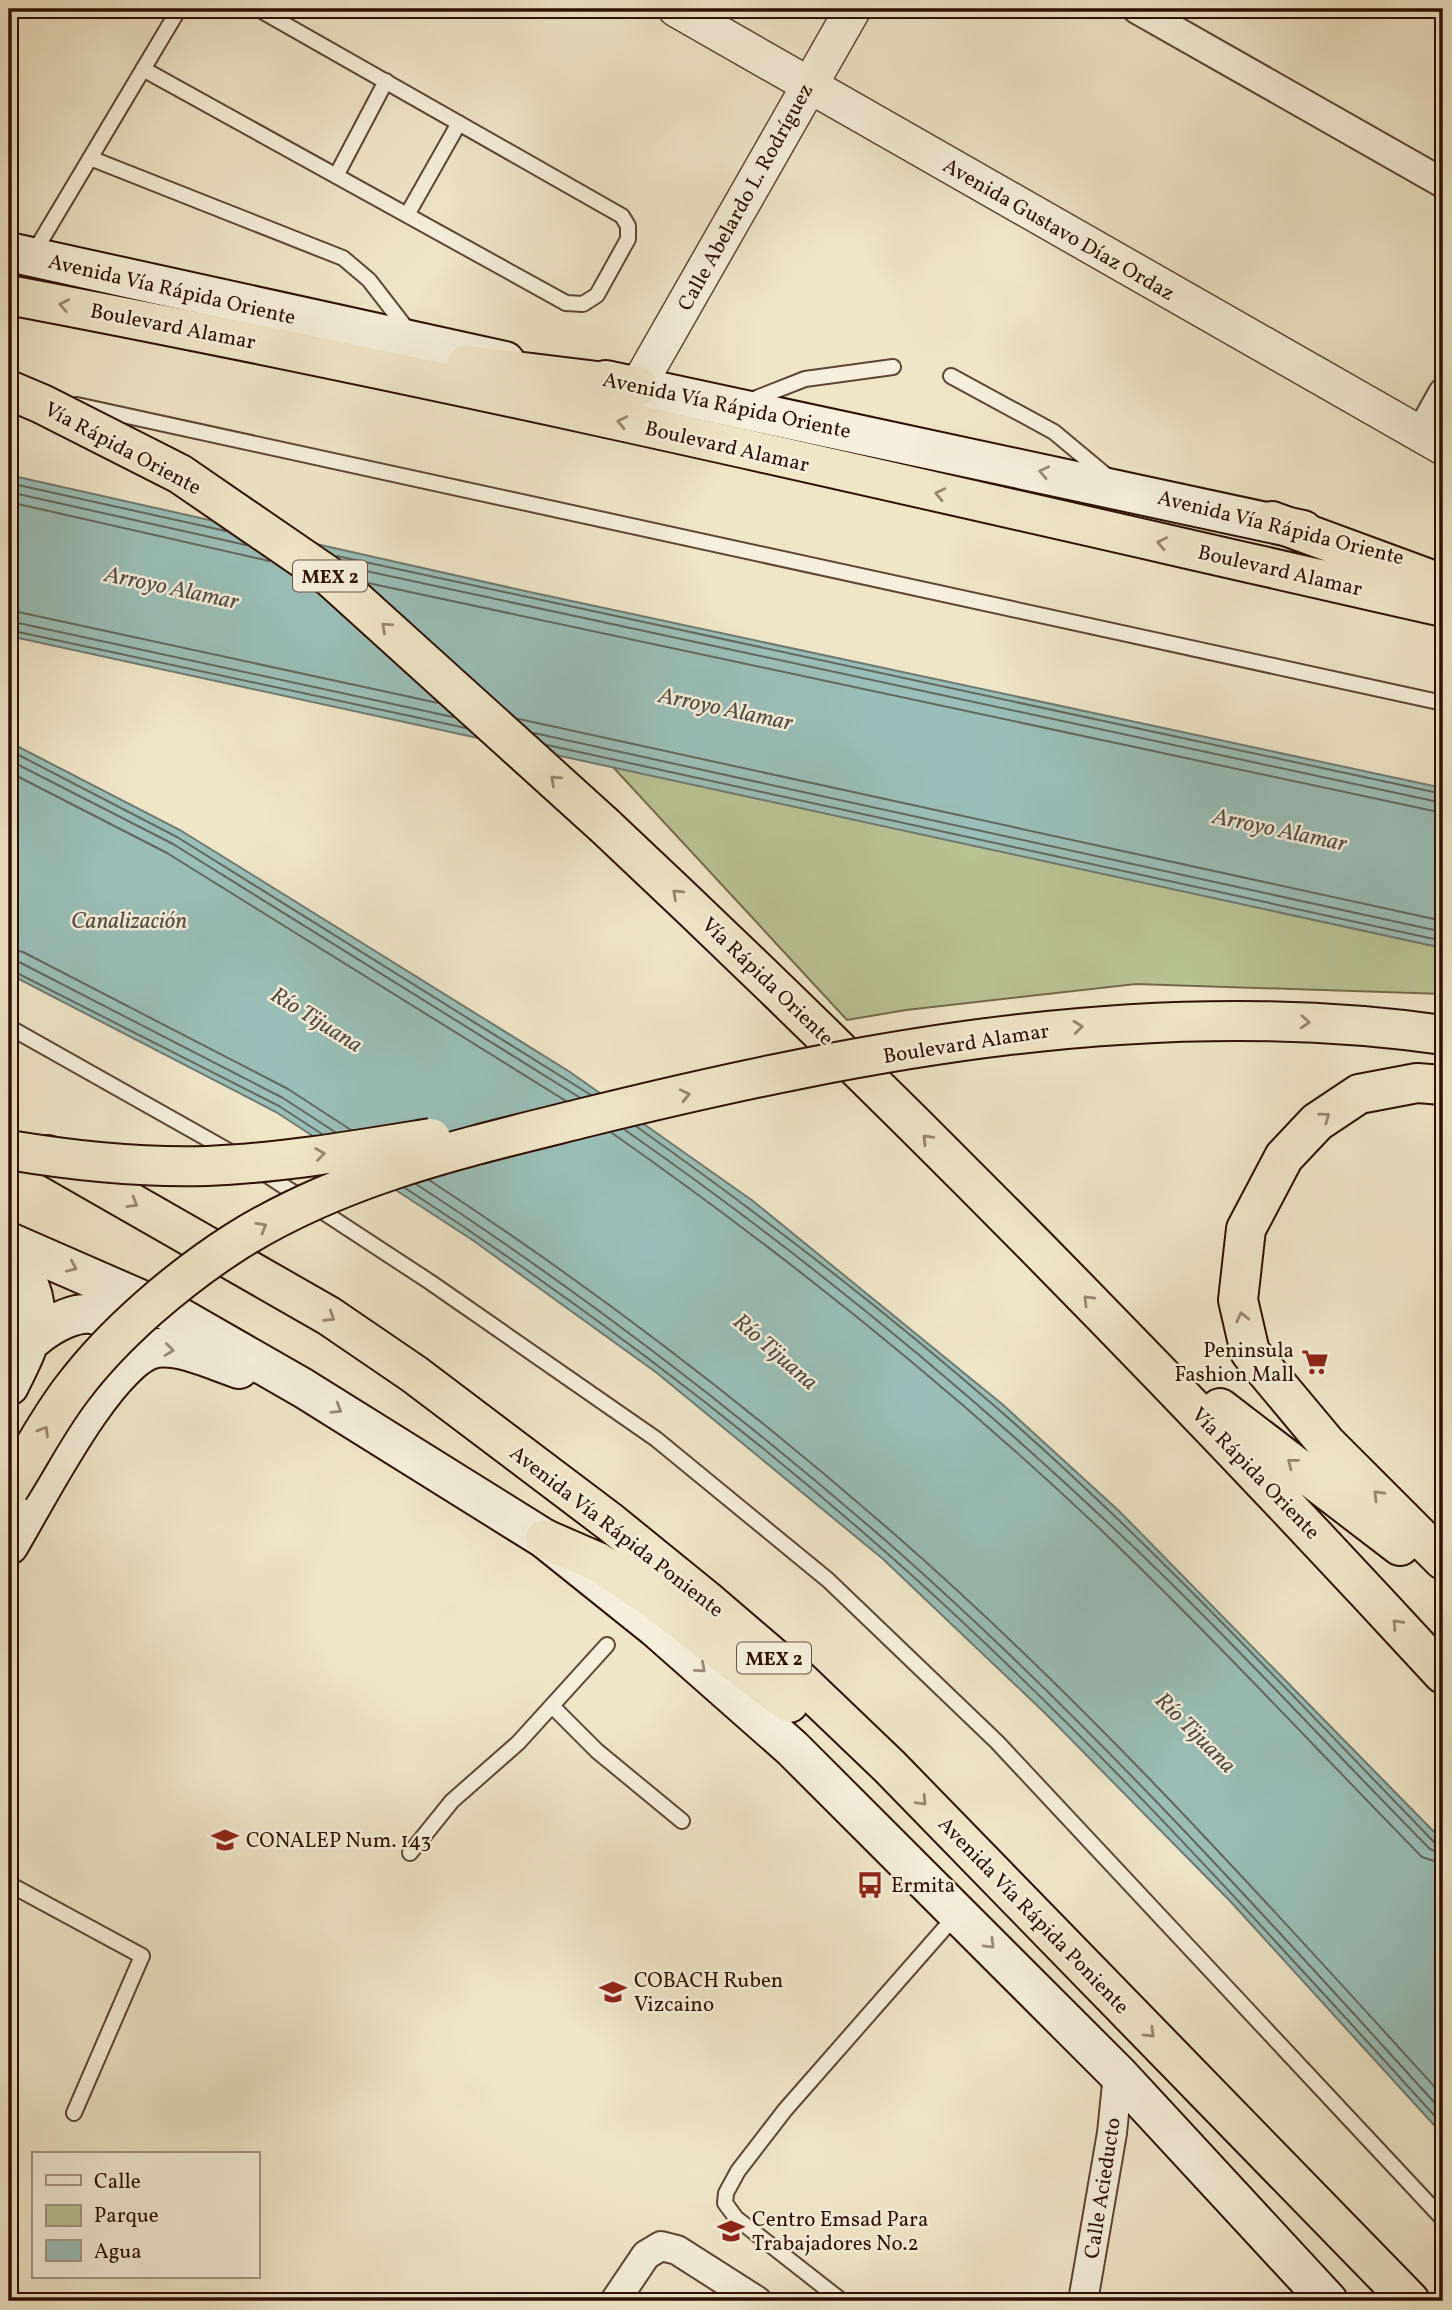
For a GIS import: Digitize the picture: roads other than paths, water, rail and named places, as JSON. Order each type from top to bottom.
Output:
[{"type":"highway","name":"Boulevard Alamar","points":[[9,295],[224,336],[1443,607]]},
{"type":"highway","points":[[224,336],[638,386]]},
{"type":"highway","name":"Vía Rápida Oriente","points":[[9,390],[180,474],[330,577],[605,826],[796,1005],[1280,1497],[1443,1674]]},
{"type":"highway","points":[[1272,521],[1443,584]]},
{"type":"highway","name":"Boulevard Alamar","points":[[618,1110],[749,1081],[984,1037],[1112,1024],[1222,1019],[1381,1027],[1443,1035]]},
{"type":"highway","points":[[1443,1085],[1417,1083],[1359,1094],[1317,1122],[1284,1157],[1246,1229],[1238,1300],[1250,1352],[1325,1443],[1443,1560]]},
{"type":"highway","points":[[9,1150],[82,1162],[208,1166],[277,1160],[618,1110]]},
{"type":"highway","points":[[9,1489],[52,1418],[92,1366],[174,1287],[237,1242],[348,1185],[427,1158],[618,1110]]},
{"type":"highway","name":"Avenida Vía Rápida Poniente","points":[[9,1135],[240,1262],[329,1316],[414,1374],[610,1522],[706,1601],[797,1678],[890,1767],[1410,2301]]},
{"type":"highway","points":[[1126,1338],[1443,1580]]},
{"type":"highway","points":[[545,1539],[598,1562],[652,1598],[830,1734],[890,1767]]},
{"type":"highway","points":[[1325,2213],[1387,2301]]},
{"type":"main road","name":"Avenida Vía Rápida Oriente","points":[[19,255],[418,344],[738,406],[1272,521],[1443,568]]},
{"type":"main road","points":[[9,1242],[174,1314],[303,1388],[545,1539],[656,1628],[792,1748],[959,1912],[1118,2074],[1328,2301]]},
{"type":"main road","points":[[9,1260],[30,1287],[36,1310],[33,1339],[9,1386]]},
{"type":"main road","points":[[33,1339],[52,1323],[71,1314],[89,1313],[103,1318],[111,1331],[113,1352],[104,1388]]},
{"type":"main road","points":[[9,1545],[104,1388],[133,1358],[154,1348],[169,1348],[303,1388]]},
{"type":"street","name":"Avenida Gustavo Díaz Ordaz","points":[[677,9],[1432,440]]},
{"type":"street","name":"Calle Abelardo L. Rodríguez","points":[[638,386],[853,9]]},
{"type":"street","points":[[1137,9],[1443,183]]},
{"type":"street","points":[[1432,440],[1443,393]]},
{"type":"street","name":"Calle Acieducto","points":[[1083,2301],[1112,2133],[1118,2074]]},
{"type":"street","points":[[615,2301],[646,2255],[662,2246],[677,2250],[757,2301]]},
{"type":"lane","points":[[19,255],[90,158],[179,9]]},
{"type":"lane","points":[[143,69],[566,303],[583,304],[597,295],[628,239],[626,222],[622,216],[258,9]]},
{"type":"lane","points":[[336,176],[386,81]]},
{"type":"lane","points":[[407,215],[459,123]]},
{"type":"lane","points":[[90,158],[343,258],[383,295],[418,344]]},
{"type":"lane","points":[[738,406],[805,379],[893,367]]},
{"type":"lane","points":[[951,376],[1054,432],[1122,489]]},
{"type":"lane","points":[[9,390],[1443,703]]},
{"type":"lane","points":[[9,1027],[208,1137],[430,1282],[656,1439],[828,1580],[997,1742],[1443,2219]]},
{"type":"lane","points":[[410,1853],[452,1801],[493,1767],[607,1644]]},
{"type":"lane","points":[[552,1706],[597,1751],[682,1821]]},
{"type":"lane","points":[[9,1884],[142,1956],[74,2113]]},
{"type":"lane","points":[[842,2301],[736,2218],[725,2203],[726,2193],[738,2171],[785,2110],[959,1912]]},
{"type":"water","name":"Arroyo Alamar","points":[[9,475],[525,591],[1443,788],[1443,948],[9,636]]},
{"type":"water","name":"Canalización","points":[[9,742],[180,830],[570,1072],[753,1201],[1002,1404],[1119,1511],[1443,1841],[1443,2135],[1231,1902],[1046,1714],[883,1559],[657,1373],[474,1241],[276,1112],[9,974]]},
{"type":"place","name":"Peninsula Fashion Mall","points":[[1315,1362]]},
{"type":"place","name":"CONALEP Num. 143","points":[[225,1840]]},
{"type":"place","name":"Ermita","points":[[870,1885]]},
{"type":"place","name":"COBACH Ruben Vizcaino","points":[[613,1992]]},
{"type":"place","name":"Centro Emsad Para Trabajadores No.2","points":[[731,2231]]},
{"type":"water label","name":"Río Tijuana","points":[[317,1019]]},
{"type":"water label","name":"Río Tijuana","points":[[776,1351]]},
{"type":"water label","name":"Río Tijuana","points":[[1196,1732]]}]
